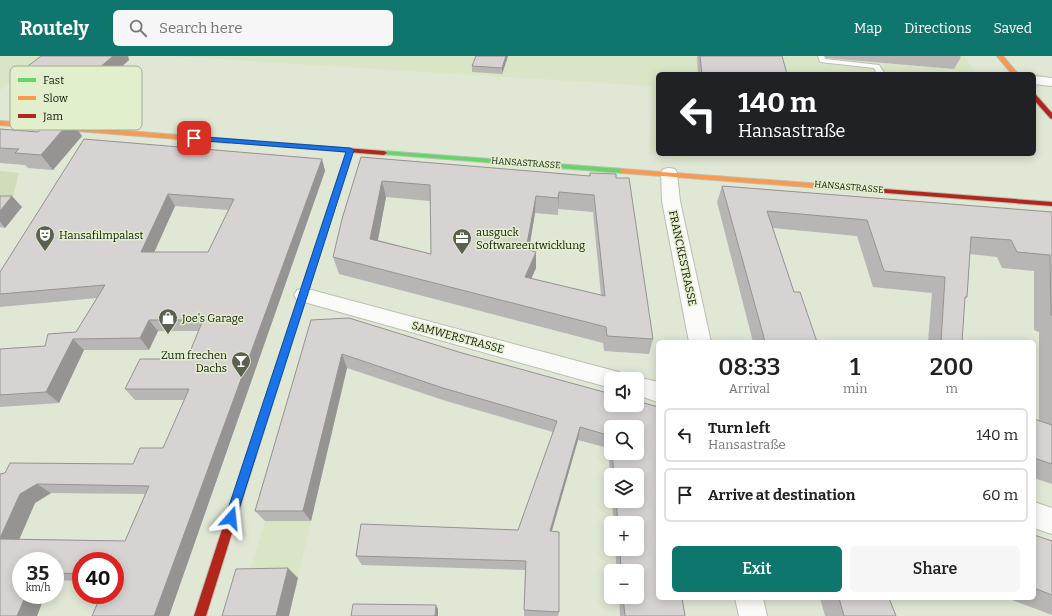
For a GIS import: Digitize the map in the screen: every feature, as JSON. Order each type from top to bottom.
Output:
[{"type":"street","points":[[1000,56],[1013,72]]},
{"type":"street","points":[[1036,80],[1052,82]]},
{"type":"street","points":[[1036,98],[1052,117]]},
{"type":"street","name":"HANSASTRASSE","points":[[0,123],[10,124]]},
{"type":"street","name":"HANSASTRASSE","points":[[91,130],[669,173],[1052,204]]},
{"type":"street","points":[[200,616],[350,150]]},
{"type":"street","name":"FRANCKESTRASSE","points":[[669,173],[671,201],[700,340]]},
{"type":"street","name":"SAMWERSTRASSE","points":[[304,295],[604,377]]},
{"type":"street","points":[[644,388],[656,391]]},
{"type":"street","points":[[1036,516],[1052,521]]},
{"type":"street","points":[[749,600],[753,616]]},
{"type":"lane","points":[[821,56],[822,61],[877,66],[879,72]]},
{"type":"shaded area","points":[[0,56],[43,56],[30,66],[10,66],[10,82],[0,90]]},
{"type":"shaded area","points":[[172,56],[964,56],[976,72],[656,72],[656,155],[649,154],[652,94],[651,86]]},
{"type":"shaded area","points":[[0,171],[19,173],[12,200],[0,200]]},
{"type":"shaded area","points":[[265,521],[311,521],[298,578],[248,578]]},
{"type":"building","points":[[41,56],[113,56],[101,66],[28,66]]},
{"type":"building","points":[[476,56],[506,56],[502,68],[472,66]]},
{"type":"building","points":[[700,56],[782,56],[786,72],[702,72]]},
{"type":"building","points":[[0,129],[38,132],[40,130],[62,130],[41,155],[15,153],[19,149],[0,148]]},
{"type":"building","points":[[84,139],[322,159],[154,616],[92,616],[97,604],[124,604],[124,552],[72,552],[72,574],[64,573],[64,552],[12,552],[12,604],[22,604],[17,616],[0,616],[0,539],[125,541],[149,486],[37,484],[20,494],[0,538],[0,474],[5,473],[10,463],[133,464],[140,448],[163,448],[189,389],[125,389],[140,359],[187,359],[203,320],[149,320],[140,338],[73,339],[46,392],[0,395],[0,349],[45,346],[48,334],[76,332],[105,285],[0,294],[0,272]],"holes":[[[168,194],[234,199],[208,252],[141,252]]]},
{"type":"building","points":[[361,157],[590,176],[590,173],[616,174],[616,178],[629,178],[653,339],[607,336],[606,327],[333,257],[342,219]],"holes":[[[382,181],[430,185],[431,254],[370,239]],[[559,192],[594,195],[605,296],[525,277],[536,252],[526,249],[536,196],[558,198]]]},
{"type":"building","points":[[722,186],[1052,212],[1052,315],[1050,255],[1017,252],[1011,240],[971,237],[962,340],[941,340],[945,277],[884,271],[867,220],[767,211],[794,292],[800,292],[816,340],[764,340]]},
{"type":"building","points":[[0,196],[12,196],[0,211]]},
{"type":"building","points":[[349,318],[462,353],[604,392],[604,412],[644,412],[644,403],[656,406],[656,600],[682,600],[685,616],[625,616],[624,604],[644,604],[644,564],[621,564],[620,556],[644,556],[644,516],[617,516],[617,508],[644,508],[644,468],[613,468],[613,460],[644,460],[644,420],[604,420],[604,434],[580,427],[550,531],[559,532],[559,612],[524,610],[526,561],[356,556],[361,524],[518,530],[557,421],[443,388],[342,354],[303,511],[255,511],[311,320]]},
{"type":"building","points":[[1036,420],[1052,425],[1052,464],[1036,459]]},
{"type":"building","points":[[1036,536],[1052,541],[1052,595],[1036,589]]},
{"type":"building","points":[[288,568],[276,616],[222,616],[236,569]]},
{"type":"building","points":[[840,600],[890,600],[896,616],[844,616]]},
{"type":"building","points":[[353,604],[436,605],[435,616],[351,616]]},
{"type":"traffic: fast","points":[[251,456],[350,150]]},
{"type":"traffic: fast","points":[[384,153],[623,171]]},
{"type":"traffic: slow","points":[[1000,56],[1013,72]]},
{"type":"traffic: slow","points":[[0,123],[10,124]]},
{"type":"traffic: slow","points":[[89,130],[229,141]]},
{"type":"traffic: slow","points":[[623,171],[861,189]]},
{"type":"traffic: jam","points":[[1036,98],[1052,117]]},
{"type":"traffic: jam","points":[[229,141],[384,153]]},
{"type":"traffic: jam","points":[[861,189],[1052,204]]},
{"type":"traffic: jam","points":[[200,616],[251,456]]},
{"type":"place","name":"Hansafilmpalast","points":[[45,252]]},
{"type":"place","name":"ausguck Softwareentwicklung","points":[[462,255]]},
{"type":"place","name":"Joe's Garage","points":[[168,335]]},
{"type":"place","name":"Zum frechen Dachs","points":[[241,378]]},
{"type":"route","points":[[194,138],[350,150],[231,518]]}]
